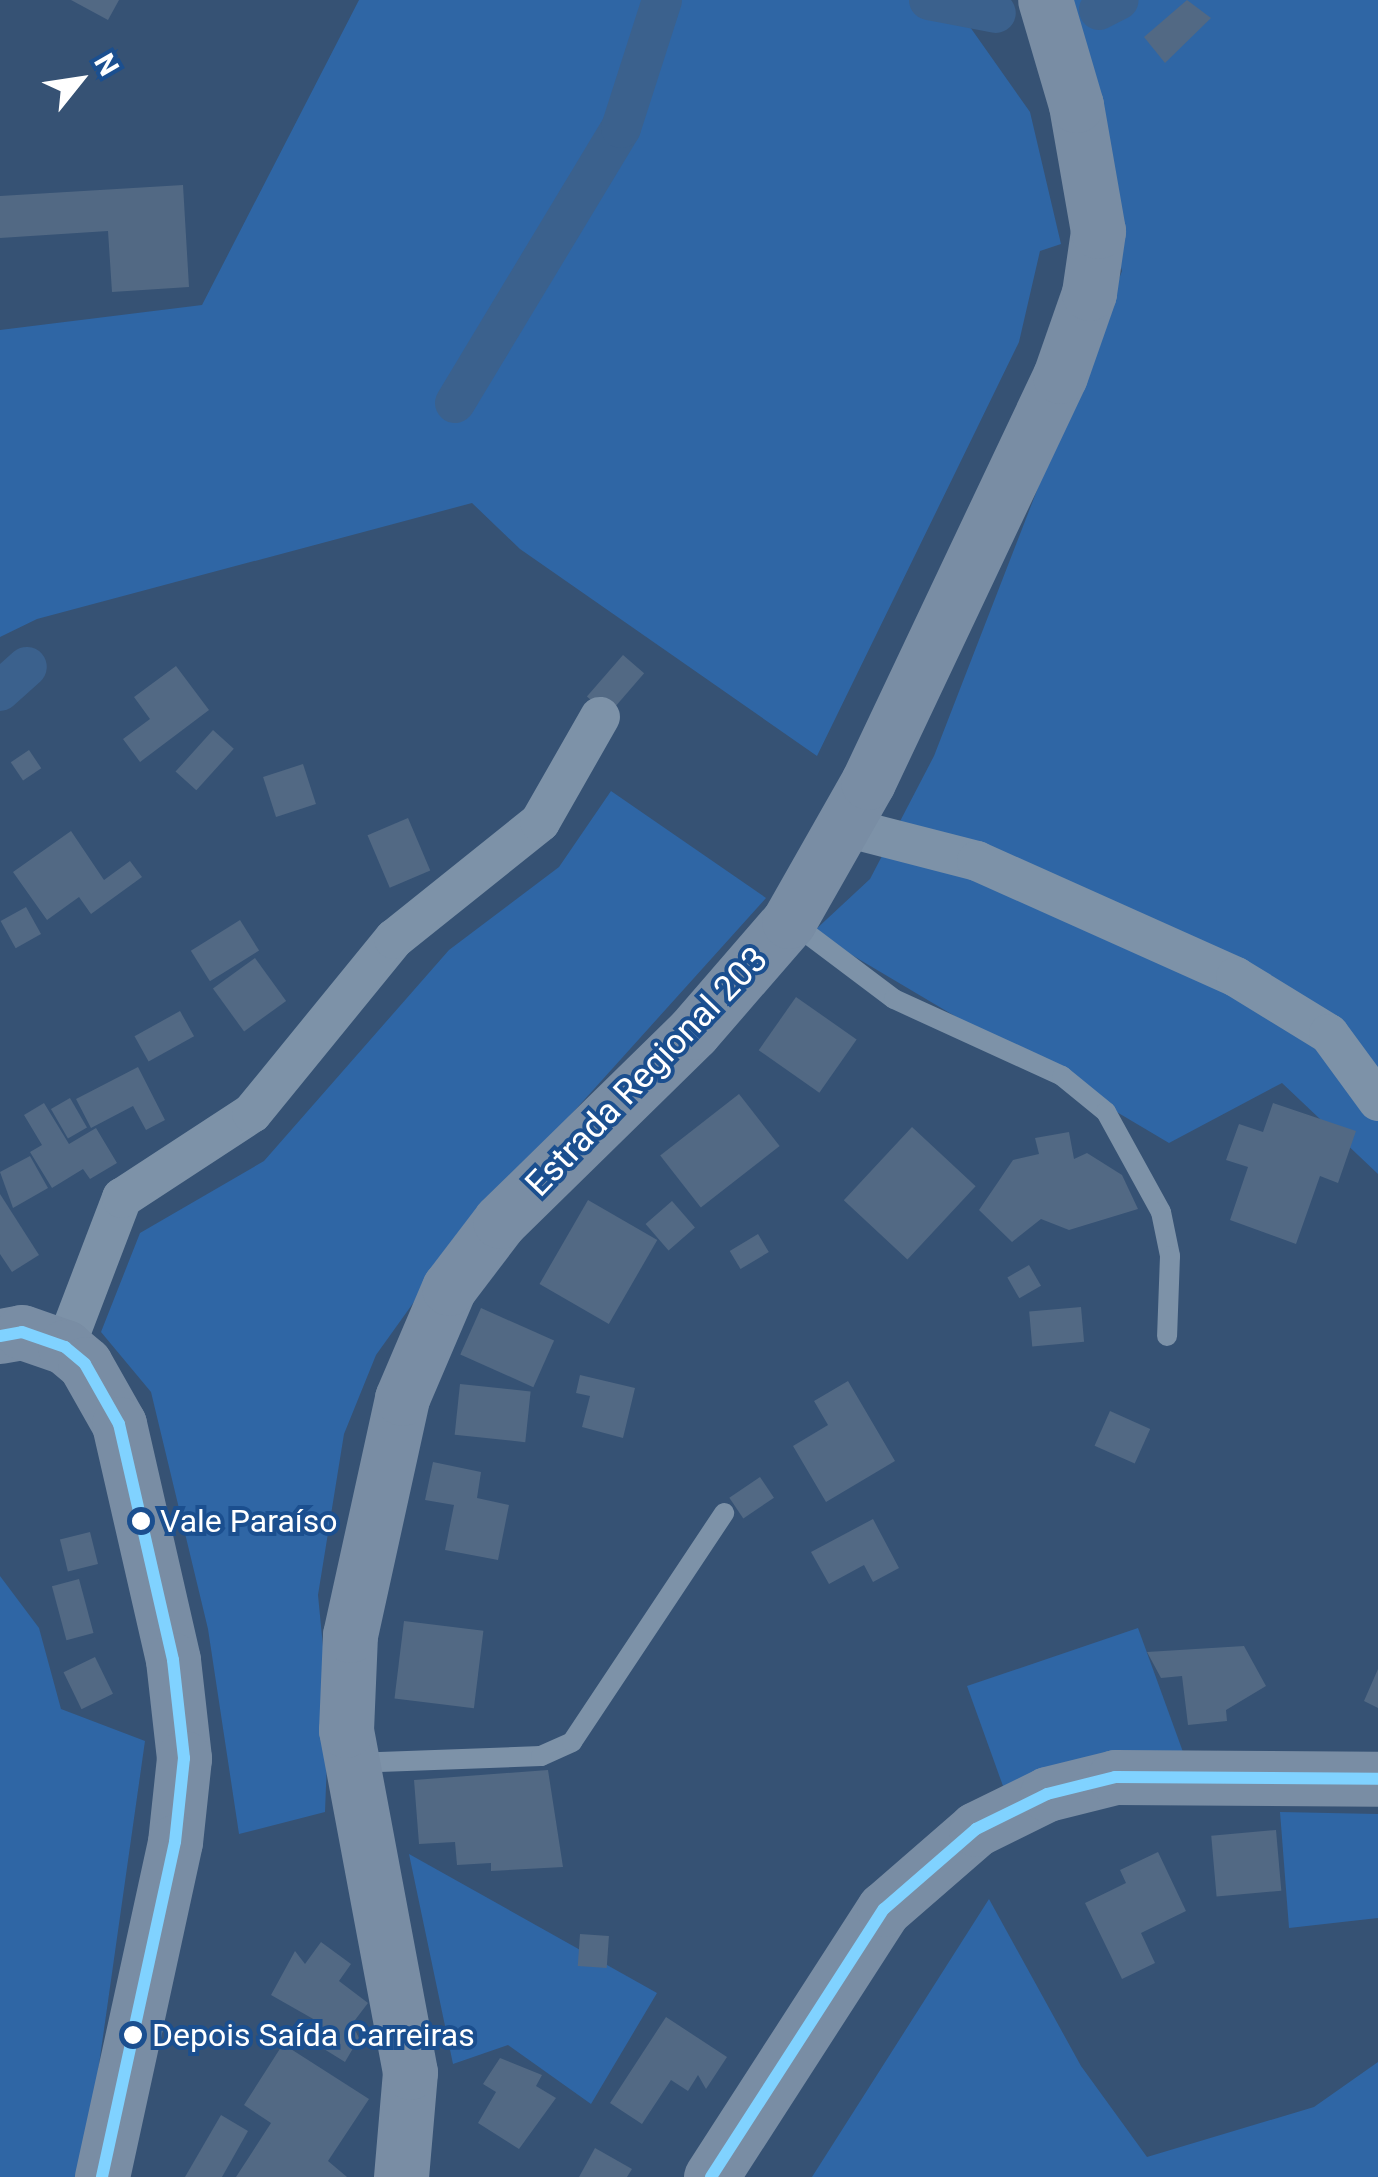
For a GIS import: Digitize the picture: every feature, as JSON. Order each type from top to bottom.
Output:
[{"type":"main road","name":"Estrada Regional 203","points":[[401,2177],[410,2072],[350,1763],[350,1635],[380,1482],[407,1383],[449,1288],[500,1221],[693,1032],[790,921],[845,827],[1060,376],[1089,293],[1094,198],[1045,0]]},
{"type":"main road","points":[[0,1336],[22,1332],[65,1347],[85,1364],[119,1424],[174,1660],[184,1758],[175,1842],[102,2177]]},
{"type":"main road","points":[[711,2177],[884,1909],[976,1829],[1047,1794],[1116,1777],[1378,1779]]},
{"type":"street","points":[[65,1347],[122,1198],[252,1113],[394,940],[540,822],[600,717]]},
{"type":"street","points":[[845,827],[976,861],[1236,977],[1328,1034],[1378,1101]]},
{"type":"lane","points":[[790,921],[894,999],[1062,1076],[1106,1112],[1161,1212],[1170,1256],[1167,1336]]},
{"type":"lane","points":[[350,1763],[542,1756],[572,1742],[724,1513]]},
{"type":"shaded area","points":[[359,0],[951,0],[1030,112],[1061,244],[1040,251],[1019,342],[817,756],[520,549],[472,503],[37,619],[0,637],[0,330],[202,305]]},
{"type":"shaded area","points":[[1044,0],[1378,0],[1378,1174],[1282,1083],[1169,1143],[813,932],[870,879],[934,756],[1122,271],[1057,16]]},
{"type":"shaded area","points":[[611,791],[766,898],[459,1239],[376,1355],[344,1434],[318,1595],[329,1709],[325,1812],[239,1834],[208,1629],[151,1392],[101,1332],[140,1233],[264,1161],[449,950],[559,867]]},
{"type":"shaded area","points":[[0,1576],[39,1628],[61,1709],[145,1741],[83,2177],[0,2177]]},
{"type":"shaded area","points":[[1138,1628],[1183,1752],[1003,1786],[967,1686]]},
{"type":"shaded area","points":[[1280,1812],[1378,1814],[1378,1918],[1289,1928]]},
{"type":"shaded area","points":[[409,1854],[657,1993],[591,2104],[508,2045],[453,2064]]},
{"type":"shaded area","points":[[989,1899],[1081,2066],[1147,2157],[1314,2107],[1378,2062],[1378,2177],[812,2177]]},
{"type":"building","points":[[71,0],[119,0],[108,20]]},
{"type":"building","points":[[1187,0],[1211,18],[1165,63],[1144,37]]},
{"type":"building","points":[[183,185],[189,287],[112,292],[108,231],[0,238],[0,196]]},
{"type":"building","points":[[623,655],[644,673],[608,715],[587,697]]},
{"type":"building","points":[[176,666],[209,710],[140,762],[123,739],[150,719],[134,697]]},
{"type":"building","points":[[213,730],[234,749],[196,790],[176,772]]},
{"type":"building","points":[[29,750],[41,768],[23,781],[11,762]]},
{"type":"building","points":[[303,764],[316,804],[276,817],[263,777]]},
{"type":"building","points":[[408,818],[430,870],[390,888],[367,835]]},
{"type":"building","points":[[71,831],[104,880],[130,861],[142,877],[91,914],[79,897],[47,920],[13,872]]},
{"type":"building","points":[[26,907],[41,934],[16,948],[1,921]]},
{"type":"building","points":[[240,920],[259,951],[210,981],[191,951]]},
{"type":"building","points":[[255,958],[286,1001],[244,1031],[213,989]]},
{"type":"building","points":[[796,997],[857,1039],[819,1093],[759,1050]]},
{"type":"building","points":[[180,1011],[194,1036],[149,1062],[135,1036]]},
{"type":"building","points":[[138,1067],[165,1120],[146,1130],[133,1106],[91,1128],[76,1099]]},
{"type":"building","points":[[739,1094],[780,1146],[701,1208],[660,1156]]},
{"type":"building","points":[[70,1098],[87,1127],[68,1138],[51,1109]]},
{"type":"building","points":[[44,1103],[69,1144],[96,1128],[117,1163],[90,1179],[83,1169],[52,1188],[30,1152],[42,1145],[24,1115]]},
{"type":"building","points":[[1273,1103],[1356,1131],[1338,1183],[1320,1176],[1296,1244],[1230,1220],[1248,1167],[1226,1160],[1239,1124],[1263,1132]]},
{"type":"building","points":[[912,1127],[976,1186],[907,1259],[844,1200]]},
{"type":"building","points":[[1069,1132],[1074,1159],[1087,1153],[1122,1175],[1138,1209],[1069,1230],[1041,1219],[1012,1242],[979,1210],[1013,1160],[1039,1154],[1035,1138]]},
{"type":"building","points":[[30,1156],[48,1188],[13,1208],[0,1172]]},
{"type":"building","points":[[0,1194],[39,1255],[12,1272],[0,1254]]},
{"type":"building","points":[[588,1200],[657,1240],[609,1324],[540,1284]]},
{"type":"building","points":[[672,1201],[695,1227],[669,1250],[646,1224]]},
{"type":"building","points":[[758,1234],[769,1252],[741,1269],[730,1251]]},
{"type":"building","points":[[1029,1265],[1041,1286],[1019,1298],[1007,1278]]},
{"type":"building","points":[[1081,1307],[1084,1342],[1032,1346],[1029,1312]]},
{"type":"building","points":[[481,1308],[554,1341],[533,1387],[460,1355]]},
{"type":"building","points":[[580,1375],[635,1388],[623,1438],[582,1427],[590,1396],[576,1393]]},
{"type":"building","points":[[848,1381],[895,1461],[826,1502],[793,1446],[828,1425],[814,1401]]},
{"type":"building","points":[[460,1384],[531,1391],[525,1442],[455,1435]]},
{"type":"building","points":[[1110,1411],[1150,1429],[1135,1464],[1095,1446]]},
{"type":"building","points":[[433,1462],[481,1472],[477,1498],[509,1505],[498,1560],[445,1550],[454,1505],[425,1500]]},
{"type":"building","points":[[760,1477],[774,1498],[743,1518],[729,1498]]},
{"type":"building","points":[[873,1519],[899,1568],[873,1582],[864,1565],[829,1584],[811,1552]]},
{"type":"building","points":[[90,1532],[98,1564],[68,1572],[60,1539]]},
{"type":"building","points":[[79,1579],[93,1633],[66,1640],[52,1586]]},
{"type":"building","points":[[404,1621],[483,1631],[474,1708],[394,1698]]},
{"type":"building","points":[[1244,1646],[1266,1686],[1226,1710],[1227,1721],[1188,1725],[1182,1676],[1161,1678],[1147,1652]]},
{"type":"building","points":[[95,1657],[113,1694],[82,1709],[64,1672]]},
{"type":"building","points":[[1378,1669],[1378,1708],[1364,1701]]},
{"type":"building","points":[[548,1770],[563,1867],[491,1871],[491,1863],[457,1865],[455,1842],[419,1844],[414,1780]]},
{"type":"building","points":[[1276,1830],[1281,1891],[1217,1896],[1211,1836]]},
{"type":"building","points":[[1158,1852],[1186,1911],[1141,1933],[1155,1963],[1122,1979],[1085,1903],[1126,1883],[1120,1870]]},
{"type":"building","points":[[580,1934],[609,1936],[607,1968],[578,1966]]},
{"type":"building","points":[[321,1942],[351,1964],[339,1981],[368,2003],[352,2024],[359,2038],[345,2062],[311,2041],[315,2020],[271,1995],[295,1951],[305,1964]]},
{"type":"building","points":[[666,2017],[727,2057],[706,2089],[698,2075],[688,2091],[671,2080],[642,2124],[610,2103]]},
{"type":"building","points":[[283,2044],[369,2099],[328,2161],[347,2177],[236,2177],[271,2123],[244,2105]]},
{"type":"building","points":[[500,2058],[542,2075],[536,2086],[556,2098],[519,2149],[478,2123],[496,2092],[483,2084]]},
{"type":"building","points":[[221,2115],[248,2131],[222,2177],[185,2177]]},
{"type":"building","points":[[595,2148],[632,2169],[627,2177],[579,2177]]},
{"type":"waterway","points":[[455,403],[621,128],[662,0]]},
{"type":"waterway","points":[[929,0],[996,13]]},
{"type":"waterway","points":[[1099,10],[1119,0]]},
{"type":"waterway","points":[[0,691],[27,667]]},
{"type":"transit line","points":[[0,1336],[22,1332],[65,1347],[85,1364],[119,1424],[173,1660],[184,1758],[175,1842],[102,2177]]},
{"type":"transit line","points":[[711,2177],[884,1909],[976,1829],[1047,1794],[1115,1777],[1378,1779]]},
{"type":"place","name":"Vale Paraíso","points":[[141,1521]]},
{"type":"place","name":"Depois Saída Carreiras","points":[[133,2035]]}]
